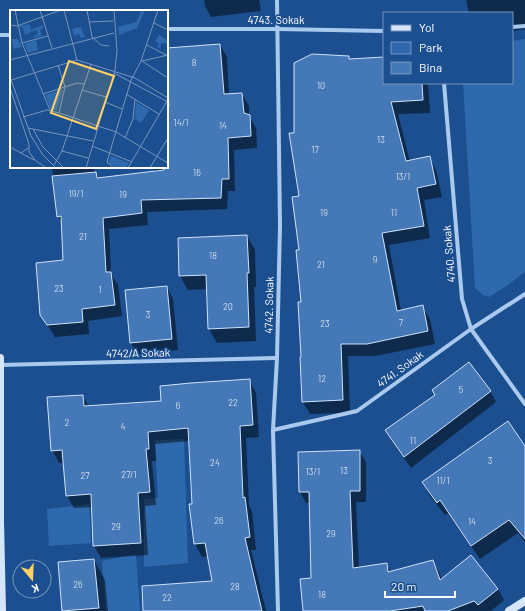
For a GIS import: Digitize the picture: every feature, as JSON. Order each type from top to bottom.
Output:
[{"type":"main road","points":[[0,358],[0,521],[2,611]]},
{"type":"main road","points":[[509,611],[525,601]]},
{"type":"street","name":"4742. Sokak","points":[[277,0],[280,225],[274,430],[278,611]]},
{"type":"street","points":[[513,27],[525,26]]},
{"type":"street","name":"4743. Sokak","points":[[168,29],[383,31]]},
{"type":"street","name":"4740. Sokak","points":[[444,84],[462,299],[471,329],[525,404]]},
{"type":"street","name":"4741. Sokak","points":[[274,430],[357,411],[471,329],[525,294]]},
{"type":"street","name":"4742/A Sokak","points":[[0,365],[277,358]]},
{"type":"green space","points":[[525,39],[525,272],[489,297],[483,295],[475,288],[463,84],[513,84],[513,41]]},
{"type":"green space","points":[[184,439],[188,563],[144,567],[144,499],[158,498],[155,440]]},
{"type":"green space","points":[[89,504],[91,543],[49,546],[47,509]]},
{"type":"green space","points":[[136,554],[140,611],[106,611],[102,561]]},
{"type":"building","points":[[220,44],[224,94],[242,93],[244,113],[250,115],[251,136],[228,138],[229,179],[222,179],[221,198],[141,200],[142,213],[103,218],[106,272],[111,272],[115,305],[82,309],[83,322],[47,325],[40,315],[36,263],[63,260],[61,216],[57,217],[52,176],[96,172],[97,178],[164,170],[164,168],[168,168],[168,48]]},
{"type":"building","points":[[312,54],[349,56],[349,59],[383,57],[383,84],[422,84],[423,100],[391,102],[406,161],[430,156],[436,184],[417,188],[424,226],[382,233],[397,311],[423,305],[428,331],[367,344],[341,344],[343,400],[302,402],[298,302],[301,302],[296,250],[299,250],[292,197],[299,196],[289,133],[294,133],[294,63]]},
{"type":"building","points":[[247,235],[249,327],[208,329],[206,275],[179,276],[178,238]]},
{"type":"building","points":[[167,286],[172,339],[130,343],[125,290]]},
{"type":"building","points":[[469,362],[491,391],[404,457],[385,430],[435,395],[432,390]]},
{"type":"building","points":[[250,379],[253,425],[240,426],[243,498],[245,497],[250,537],[245,538],[262,611],[143,611],[142,586],[212,581],[205,543],[194,544],[189,504],[192,504],[188,428],[148,432],[149,449],[146,449],[150,492],[138,493],[141,543],[93,546],[91,494],[66,496],[62,450],[51,451],[47,397],[83,395],[84,406],[161,401],[160,386]]},
{"type":"building","points":[[508,421],[525,446],[525,539],[509,520],[471,546],[440,500],[437,503],[422,482]]},
{"type":"building","points":[[360,450],[360,491],[350,491],[353,568],[387,563],[388,572],[433,560],[440,580],[471,555],[498,589],[478,605],[474,601],[448,611],[425,611],[423,606],[390,611],[303,611],[300,579],[311,578],[309,492],[299,492],[298,452]]},
{"type":"building","points":[[94,559],[99,608],[62,611],[58,562]]}]
